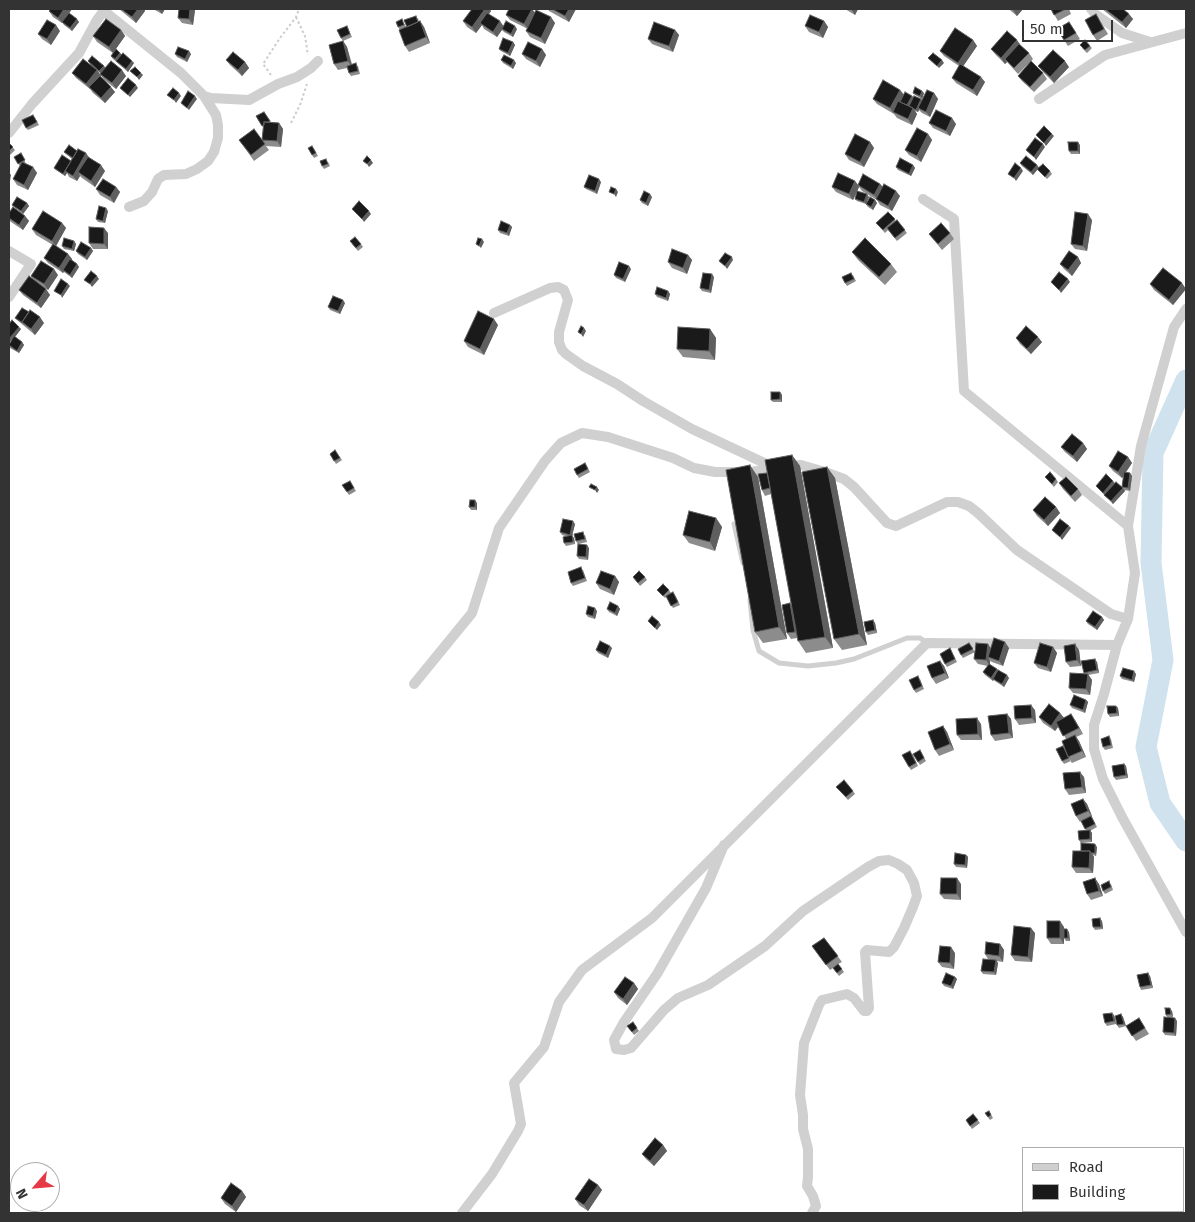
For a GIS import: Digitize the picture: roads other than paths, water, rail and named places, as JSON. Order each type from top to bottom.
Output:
[{"type":"street","points":[[1091,9],[1095,14],[1122,33],[1151,42]]},
{"type":"street","points":[[9,133],[32,104],[78,53],[104,10],[181,73],[204,96],[216,115],[218,125],[218,138],[214,152],[208,161],[186,174],[164,175],[158,179],[152,192],[144,201],[129,207]]},
{"type":"street","points":[[1039,99],[1105,55],[1186,33]]},
{"type":"street","points":[[204,96],[249,100],[278,84],[297,77],[318,61]]},
{"type":"street","points":[[923,200],[954,219],[964,391],[1128,526]]},
{"type":"street","points":[[9,251],[31,264],[9,297]]},
{"type":"street","points":[[494,313],[550,288],[558,287],[564,290],[568,300],[559,332],[559,342],[566,354],[583,366],[692,429],[775,468]]},
{"type":"street","points":[[1186,309],[1174,327],[1141,446],[1128,526],[1135,573],[1128,619],[1117,645],[1094,725],[1094,749],[1103,779],[1118,810],[1186,932]]},
{"type":"street","points":[[414,684],[472,613],[499,528],[545,461],[561,443],[582,433],[608,437],[673,458],[694,468],[715,472],[750,472],[801,465],[844,479],[888,523],[896,526],[947,502],[964,504],[978,513],[1017,550],[1111,614],[1128,619]]},
{"type":"street","points":[[462,1213],[492,1174],[518,1131],[521,1124],[514,1084],[544,1047],[559,1002],[582,970],[652,918],[927,643],[1117,645]]},
{"type":"street","points":[[724,845],[706,888],[656,974],[614,1040],[616,1048],[624,1050],[631,1048],[664,1010],[678,998],[708,985],[765,946],[803,910],[868,867],[879,861],[889,860],[907,870],[914,883],[917,896],[894,947],[889,952],[867,950],[865,952],[870,1008],[864,1011],[854,998],[847,994],[822,1000],[804,1043],[800,1094],[803,1129],[808,1149],[808,1186],[816,1206],[812,1213]]},
{"type":"lane","points":[[734,524],[745,572]]},
{"type":"lane","points":[[748,590],[753,630],[759,651],[779,663],[808,666],[836,664],[907,638],[920,638],[927,643]]},
{"type":"waterway","points":[[1186,380],[1153,453],[1151,563],[1163,660],[1146,747],[1160,803],[1186,841]]}]
